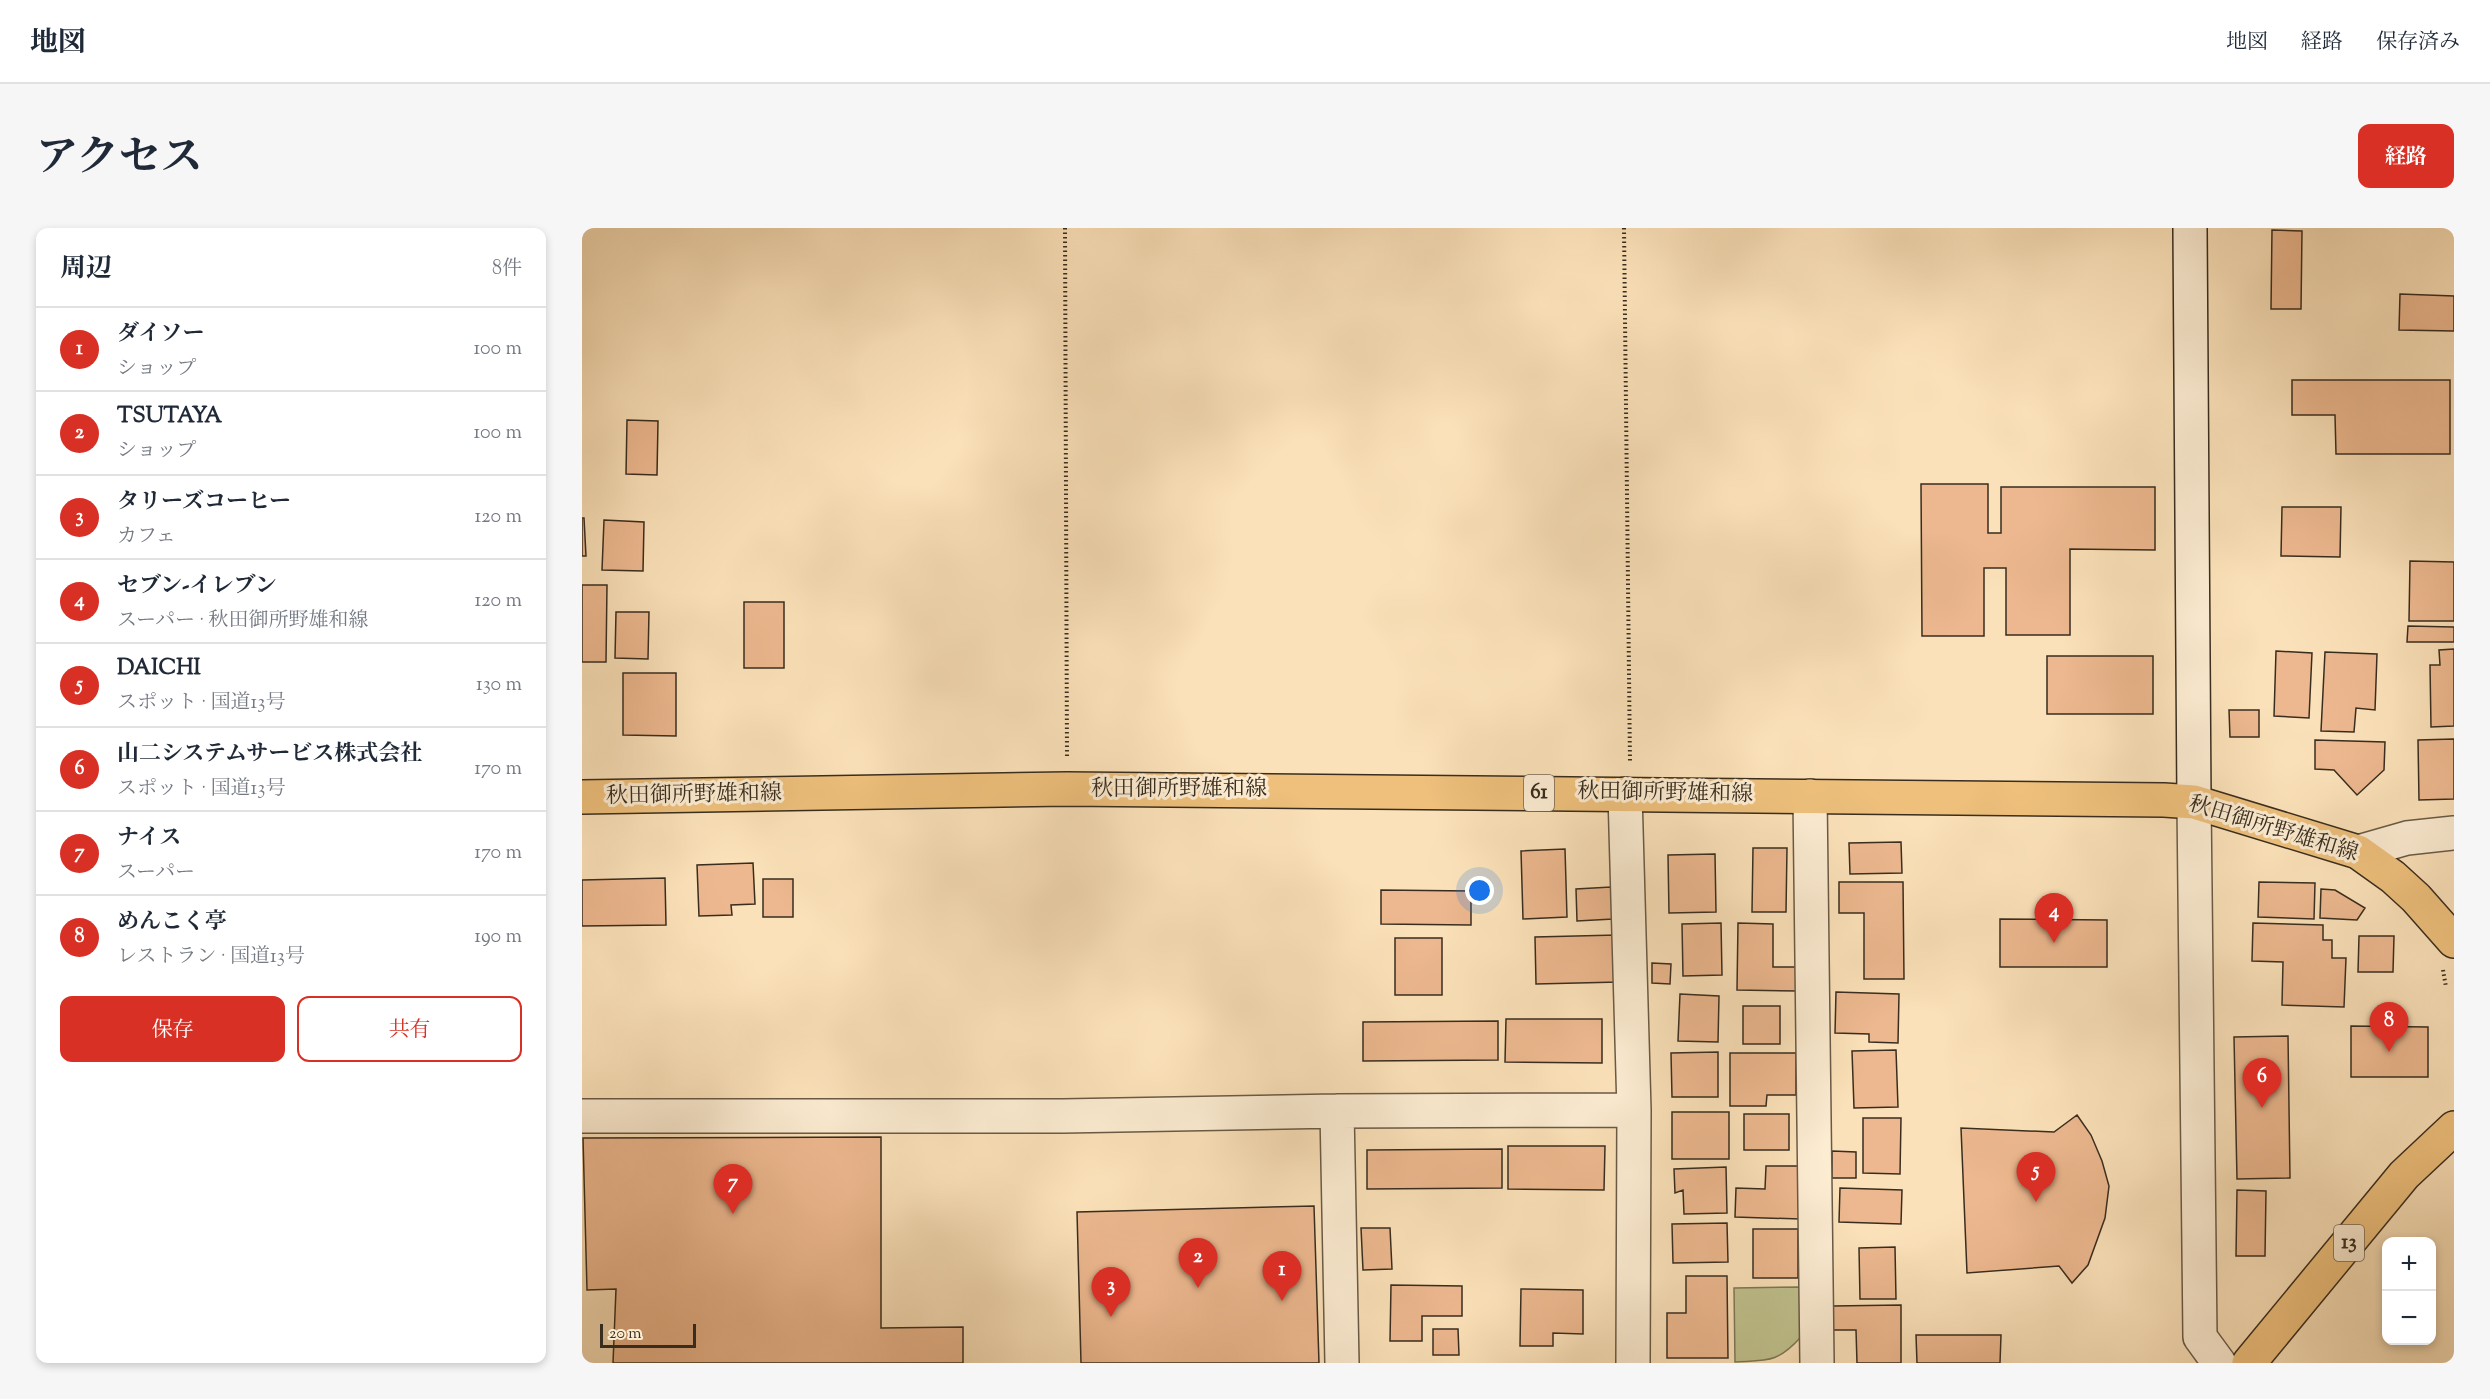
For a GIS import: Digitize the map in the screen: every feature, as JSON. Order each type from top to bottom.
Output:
[{"type":"main road","name":"秋田御所野雄和線","points":[[582,797],[1068,789],[2194,802],[2358,852],[2393,877],[2416,898],[2449,955]]},
{"type":"main road","name":"13","points":[[2249,1363],[2404,1175],[2454,1128]]},
{"type":"street","points":[[2190,228],[2200,1337],[2219,1363]]},
{"type":"street","points":[[1628,794],[1634,1110],[1633,1363]]},
{"type":"street","points":[[1810,796],[1817,1363]]},
{"type":"street","points":[[2358,852],[2406,838],[2454,833]]},
{"type":"street","points":[[582,1116],[1064,1116],[1337,1111],[1634,1110]]},
{"type":"street","points":[[1337,1111],[1342,1363]]},
{"type":"path","points":[[1065,228],[1068,789]]},
{"type":"path","points":[[1624,228],[1628,794]]},
{"type":"path","points":[[2446,987],[2449,955]]},
{"type":"green space","points":[[1800,1287],[1800,1338],[1785,1352],[1771,1359],[1735,1362],[1734,1288]]},
{"type":"building","points":[[2272,230],[2302,231],[2301,309],[2271,309]]},
{"type":"building","points":[[2400,294],[2454,296],[2454,331],[2399,330]]},
{"type":"building","points":[[2292,380],[2450,380],[2450,454],[2336,454],[2335,415],[2292,415]]},
{"type":"building","points":[[627,420],[658,421],[657,475],[626,474]]},
{"type":"building","points":[[1921,484],[1988,484],[1988,533],[2001,533],[2001,487],[2155,487],[2155,550],[2070,549],[2070,635],[2006,635],[2006,568],[1984,568],[1984,636],[1922,636]]},
{"type":"building","points":[[2282,507],[2341,507],[2340,557],[2281,556]]},
{"type":"building","points":[[582,518],[584,518],[586,556],[582,556]]},
{"type":"building","points":[[604,520],[644,522],[643,571],[602,570]]},
{"type":"building","points":[[2410,561],[2454,562],[2454,621],[2409,621]]},
{"type":"building","points":[[582,585],[607,585],[606,662],[582,662]]},
{"type":"building","points":[[744,602],[784,602],[784,668],[744,668]]},
{"type":"building","points":[[616,612],[649,612],[648,659],[615,658]]},
{"type":"building","points":[[2408,626],[2454,627],[2454,642],[2407,642]]},
{"type":"building","points":[[2454,649],[2454,726],[2431,727],[2430,665],[2440,665],[2439,650]]},
{"type":"building","points":[[2276,651],[2312,653],[2309,718],[2274,716]]},
{"type":"building","points":[[2325,652],[2377,654],[2375,710],[2356,708],[2354,732],[2321,731]]},
{"type":"building","points":[[2047,656],[2153,656],[2153,714],[2047,714]]},
{"type":"building","points":[[623,673],[676,673],[676,736],[623,735]]},
{"type":"building","points":[[2229,710],[2259,710],[2259,737],[2230,737]]},
{"type":"building","points":[[2454,739],[2454,799],[2419,800],[2418,740]]},
{"type":"building","points":[[2315,740],[2385,742],[2384,770],[2357,795],[2334,770],[2315,769]]},
{"type":"building","points":[[1901,842],[1902,873],[1850,874],[1849,843]]},
{"type":"building","points":[[1753,848],[1787,848],[1786,912],[1752,912]]},
{"type":"building","points":[[1565,849],[1567,917],[1523,919],[1521,851]]},
{"type":"building","points":[[1715,854],[1716,912],[1669,913],[1668,855]]},
{"type":"building","points":[[753,863],[755,904],[731,905],[732,915],[699,916],[697,865]]},
{"type":"building","points":[[665,878],[666,925],[582,926],[582,880]]},
{"type":"building","points":[[763,879],[793,879],[793,917],[763,917]]},
{"type":"building","points":[[1839,882],[1903,882],[1904,979],[1864,979],[1864,913],[1839,913]]},
{"type":"building","points":[[2259,882],[2315,883],[2314,919],[2258,917]]},
{"type":"building","points":[[1611,887],[1613,919],[1577,921],[1576,889]]},
{"type":"building","points":[[2321,889],[2335,890],[2365,908],[2357,920],[2320,918]]},
{"type":"building","points":[[1381,890],[1471,891],[1471,925],[1381,924]]},
{"type":"building","points":[[2000,919],[2107,920],[2107,967],[2000,967]]},
{"type":"building","points":[[1721,923],[1722,975],[1683,976],[1682,924]]},
{"type":"building","points":[[1738,923],[1773,924],[1773,967],[1799,967],[1798,991],[1737,990]]},
{"type":"building","points":[[2253,923],[2323,925],[2323,940],[2332,940],[2332,958],[2346,958],[2344,1007],[2282,1005],[2283,962],[2252,961]]},
{"type":"building","points":[[1617,935],[1619,982],[1536,984],[1535,937]]},
{"type":"building","points":[[2359,936],[2394,936],[2393,972],[2358,972]]},
{"type":"building","points":[[1395,938],[1442,938],[1442,995],[1395,995]]},
{"type":"building","points":[[1652,963],[1671,964],[1670,984],[1652,983]]},
{"type":"building","points":[[1836,992],[1899,994],[1898,1043],[1869,1042],[1869,1034],[1835,1033]]},
{"type":"building","points":[[1680,994],[1719,996],[1718,1042],[1678,1041]]},
{"type":"building","points":[[1743,1006],[1780,1006],[1780,1044],[1743,1044]]},
{"type":"building","points":[[1506,1019],[1602,1019],[1602,1063],[1505,1062]]},
{"type":"building","points":[[1498,1021],[1498,1060],[1363,1061],[1363,1022]]},
{"type":"building","points":[[2351,1026],[2428,1027],[2428,1077],[2351,1077]]},
{"type":"building","points":[[2288,1036],[2290,1178],[2237,1179],[2234,1037]]},
{"type":"building","points":[[1896,1050],[1898,1107],[1854,1108],[1852,1051]]},
{"type":"building","points":[[1718,1052],[1718,1097],[1672,1097],[1671,1053]]},
{"type":"building","points":[[1730,1053],[1796,1053],[1796,1095],[1767,1095],[1766,1106],[1730,1106]]},
{"type":"building","points":[[1672,1112],[1729,1112],[1729,1159],[1672,1159]]},
{"type":"building","points":[[1744,1114],[1789,1114],[1789,1150],[1744,1150]]},
{"type":"building","points":[[2077,1115],[2091,1135],[2109,1186],[2105,1218],[2088,1265],[2072,1283],[2059,1266],[1967,1273],[1961,1128],[2054,1132]]},
{"type":"building","points":[[1863,1118],[1901,1118],[1900,1174],[1863,1173]]},
{"type":"building","points":[[881,1137],[881,1328],[963,1327],[963,1363],[613,1363],[616,1289],[587,1290],[583,1138]]},
{"type":"building","points":[[1508,1146],[1605,1146],[1604,1190],[1508,1189]]},
{"type":"building","points":[[1502,1149],[1502,1188],[1367,1189],[1367,1150]]},
{"type":"building","points":[[1832,1151],[1856,1152],[1856,1178],[1832,1178]]},
{"type":"building","points":[[1766,1166],[1801,1166],[1800,1219],[1735,1217],[1736,1188],[1765,1189]]},
{"type":"building","points":[[1726,1167],[1727,1213],[1684,1214],[1683,1190],[1675,1193],[1674,1169]]},
{"type":"building","points":[[1840,1188],[1902,1190],[1901,1224],[1839,1222]]},
{"type":"building","points":[[2237,1190],[2266,1191],[2265,1256],[2236,1256]]},
{"type":"building","points":[[1314,1206],[1319,1363],[1081,1363],[1077,1212]]},
{"type":"building","points":[[1727,1223],[1728,1262],[1673,1263],[1672,1224]]},
{"type":"building","points":[[1361,1228],[1390,1228],[1392,1269],[1363,1270]]},
{"type":"building","points":[[1753,1229],[1798,1229],[1798,1278],[1753,1278]]},
{"type":"building","points":[[1895,1247],[1896,1299],[1860,1299],[1859,1248]]},
{"type":"building","points":[[1686,1276],[1727,1276],[1728,1358],[1667,1358],[1667,1313],[1686,1313]]},
{"type":"building","points":[[1391,1285],[1462,1286],[1462,1316],[1422,1316],[1422,1341],[1390,1341]]},
{"type":"building","points":[[1521,1289],[1583,1290],[1583,1334],[1553,1333],[1553,1346],[1520,1346]]},
{"type":"building","points":[[1901,1305],[1901,1363],[1857,1363],[1856,1330],[1833,1330],[1833,1306]]},
{"type":"building","points":[[1433,1329],[1458,1329],[1459,1355],[1433,1355]]},
{"type":"building","points":[[1916,1335],[2001,1335],[2000,1363],[1917,1363]]},
{"type":"place","name":"セブン-イレブン","points":[[2054,943]]},
{"type":"place","name":"めんこく亭","points":[[2389,1052]]},
{"type":"place","name":"山二システムサービス株式会社","points":[[2262,1108]]},
{"type":"place","name":"DAICHI","points":[[2036,1202]]},
{"type":"place","name":"ナイス","points":[[733,1214]]},
{"type":"place","name":"TSUTAYA","points":[[1198,1288]]},
{"type":"place","name":"ダイソー","points":[[1282,1301]]},
{"type":"place","name":"タリーズコーヒー","points":[[1111,1317]]}]
